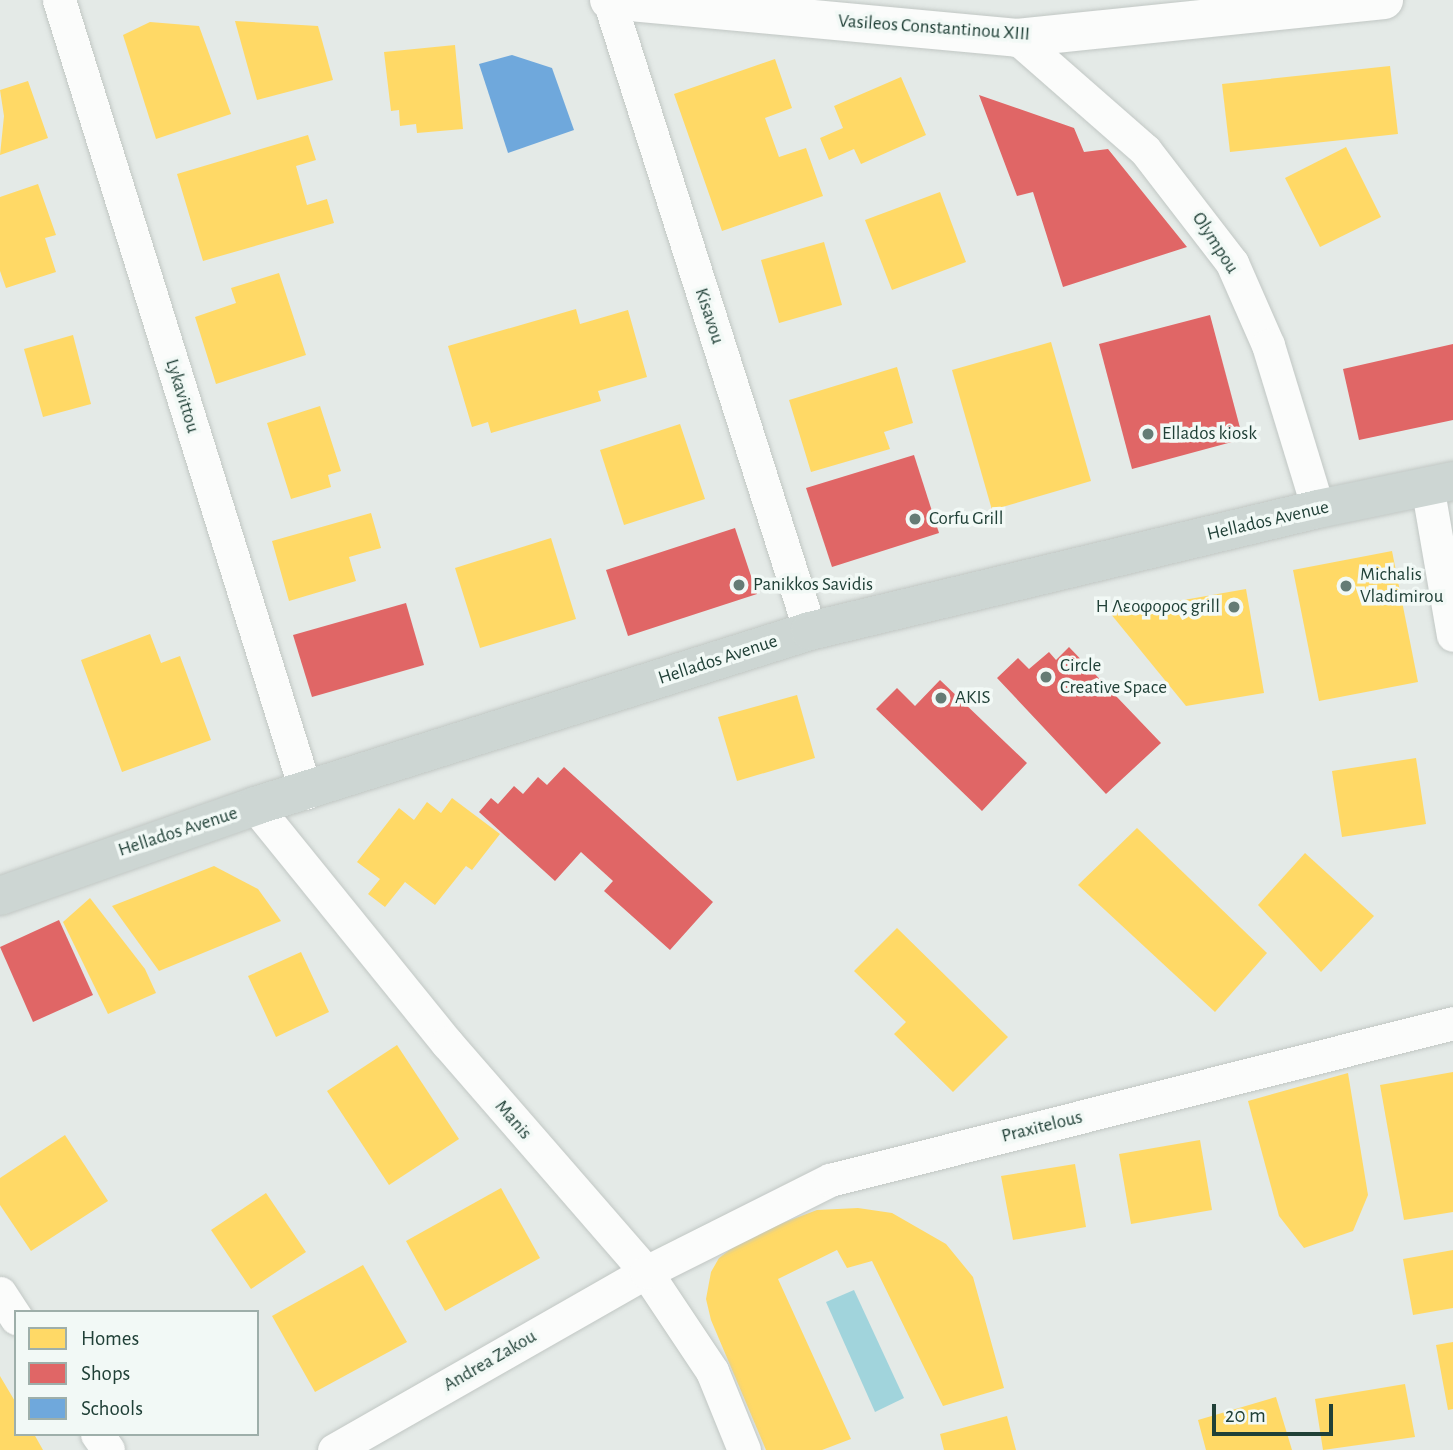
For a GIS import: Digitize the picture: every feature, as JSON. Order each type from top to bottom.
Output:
[{"type":"main road","name":"Hellados Avenue","points":[[0,896],[256,806],[810,631],[1318,509],[1440,483]]},
{"type":"street","name":"Lykavittou","points":[[59,0],[306,792]]},
{"type":"street","name":"Vasileos Constantinou XIII","points":[[609,0],[1017,38],[1384,0]]},
{"type":"street","name":"Kisavou","points":[[609,0],[810,631]]},
{"type":"street","name":"Olympou","points":[[1017,38],[1144,150],[1232,263],[1268,345],[1318,509]]},
{"type":"street","points":[[1440,483],[1453,635]]},
{"type":"street","name":"Manis","points":[[256,806],[447,1043],[646,1272],[712,1371],[744,1450]]},
{"type":"street","name":"Praxitelous","points":[[646,1272],[830,1180],[1453,1023]]},
{"type":"street","name":"Andrea Zakou","points":[[334,1450],[646,1272]]},
{"type":"water","points":[[854,1290],[904,1398],[875,1412],[826,1302]]},
{"type":"building: Homes","points":[[235,21],[318,26],[333,80],[257,100]]},
{"type":"building: Homes","points":[[150,22],[199,26],[231,114],[156,139],[123,35]]},
{"type":"building: Homes","points":[[455,45],[463,129],[417,133],[416,124],[400,126],[399,110],[391,111],[384,52]]},
{"type":"building: Homes","points":[[775,59],[792,108],[765,118],[779,157],[806,148],[823,196],[722,231],[674,94]]},
{"type":"building: Homes","points":[[1390,66],[1398,134],[1230,152],[1222,84]]},
{"type":"building: Homes","points":[[901,77],[926,135],[861,164],[854,149],[829,160],[820,138],[843,128],[834,106]]},
{"type":"building: Homes","points":[[28,81],[48,138],[0,155],[4,116],[0,90]]},
{"type":"building: Homes","points":[[308,135],[316,160],[296,166],[307,205],[327,199],[334,223],[203,261],[177,174]]},
{"type":"building: Homes","points":[[1346,147],[1381,217],[1320,247],[1285,178]]},
{"type":"building: Homes","points":[[38,184],[56,235],[45,238],[56,272],[6,288],[0,271],[0,197]]},
{"type":"building: Homes","points":[[940,192],[966,262],[892,290],[865,220]]},
{"type":"building: Homes","points":[[824,242],[842,305],[779,323],[761,260]]},
{"type":"building: Homes","points":[[279,273],[306,355],[216,384],[195,317],[236,303],[231,288]]},
{"type":"building: Homes","points":[[576,309],[580,324],[628,310],[647,377],[598,391],[601,401],[491,433],[488,422],[472,427],[448,346]]},
{"type":"building: Homes","points":[[73,335],[91,404],[43,417],[24,349]]},
{"type":"building: Homes","points":[[1051,342],[1091,481],[992,510],[952,370]]},
{"type":"building: Homes","points":[[897,367],[913,423],[884,432],[890,449],[811,472],[789,400]]},
{"type":"building: Homes","points":[[320,406],[341,471],[328,475],[331,487],[291,499],[267,423]]},
{"type":"building: Homes","points":[[680,424],[705,499],[624,525],[600,450]]},
{"type":"building: Homes","points":[[371,513],[381,548],[349,557],[356,581],[289,601],[272,541]]},
{"type":"building: Homes","points":[[551,538],[576,619],[480,648],[455,568]]},
{"type":"building: Homes","points":[[1392,551],[1418,682],[1319,701],[1293,570]]},
{"type":"building: Homes","points":[[1246,589],[1264,693],[1186,706],[1110,613]]},
{"type":"building: Homes","points":[[150,634],[161,663],[180,656],[211,740],[122,772],[81,660]]},
{"type":"building: Homes","points":[[797,695],[815,758],[737,781],[718,717]]},
{"type":"building: Homes","points":[[1416,758],[1426,824],[1342,837],[1332,771]]},
{"type":"building: Homes","points":[[452,798],[500,834],[472,870],[466,866],[435,905],[405,882],[385,907],[368,894],[380,879],[357,862],[399,808],[414,820],[427,802],[441,813]]},
{"type":"building: Homes","points":[[1137,828],[1267,953],[1215,1012],[1078,885]]},
{"type":"building: Homes","points":[[1305,853],[1374,916],[1321,972],[1258,905]]},
{"type":"building: Homes","points":[[214,866],[258,889],[281,921],[159,971],[112,906]]},
{"type":"building: Homes","points":[[90,898],[145,969],[156,993],[108,1014],[63,922]]},
{"type":"building: Homes","points":[[897,928],[1008,1037],[953,1092],[894,1034],[906,1022],[854,971]]},
{"type":"building: Homes","points":[[301,952],[329,1012],[276,1037],[248,976]]},
{"type":"building: Homes","points":[[397,1045],[459,1139],[389,1185],[327,1091]]},
{"type":"building: Homes","points":[[1453,1072],[1453,1212],[1404,1220],[1380,1085]]},
{"type":"building: Homes","points":[[1348,1073],[1368,1195],[1353,1231],[1304,1248],[1279,1216],[1248,1101]]},
{"type":"building: Homes","points":[[65,1135],[108,1201],[31,1251],[0,1205],[0,1178]]},
{"type":"building: Homes","points":[[1200,1140],[1212,1210],[1131,1224],[1119,1154]]},
{"type":"building: Homes","points":[[1075,1164],[1086,1227],[1013,1240],[1001,1176]]},
{"type":"building: Homes","points":[[501,1188],[540,1258],[445,1311],[406,1241]]},
{"type":"building: Homes","points":[[266,1193],[306,1252],[251,1289],[211,1230]]},
{"type":"building: Homes","points":[[858,1208],[892,1213],[946,1244],[973,1277],[1004,1388],[943,1406],[872,1261],[847,1268],[837,1250],[778,1279],[851,1439],[822,1450],[766,1450],[711,1320],[706,1299],[711,1272],[719,1258],[748,1236],[817,1210]]},
{"type":"building: Homes","points":[[1453,1250],[1453,1308],[1413,1315],[1403,1259]]},
{"type":"building: Homes","points":[[363,1265],[407,1342],[315,1392],[272,1316]]},
{"type":"building: Homes","points":[[1453,1342],[1453,1409],[1448,1410],[1436,1345]]},
{"type":"building: Homes","points":[[0,1376],[14,1400],[14,1436],[35,1436],[43,1450],[0,1450]]},
{"type":"building: Homes","points":[[1405,1384],[1415,1437],[1323,1450],[1315,1399]]},
{"type":"building: Homes","points":[[1276,1397],[1292,1450],[1206,1450],[1198,1420]]},
{"type":"building: Homes","points":[[1007,1416],[1016,1450],[944,1450],[940,1434]]},
{"type":"building: Shops","points":[[979,95],[1074,128],[1084,152],[1108,149],[1187,247],[1063,287],[1033,192],[1017,196]]},
{"type":"building: Shops","points":[[1210,315],[1243,439],[1132,469],[1099,344]]},
{"type":"building: Shops","points":[[1453,344],[1453,420],[1359,440],[1343,369]]},
{"type":"building: Shops","points":[[914,455],[939,533],[832,567],[806,488]]},
{"type":"building: Shops","points":[[735,528],[757,594],[628,636],[606,570]]},
{"type":"building: Shops","points":[[406,603],[424,665],[312,697],[293,635]]},
{"type":"building: Shops","points":[[1069,647],[1161,743],[1106,794],[997,678],[1018,658],[1029,669],[1049,652],[1056,660]]},
{"type":"building: Shops","points":[[940,680],[1027,763],[982,811],[876,709],[897,688],[915,706]]},
{"type":"building: Shops","points":[[564,767],[713,902],[670,950],[604,891],[613,881],[581,852],[555,881],[479,812],[491,798],[498,804],[514,786],[523,794],[538,777],[547,785]]},
{"type":"building: Shops","points":[[59,920],[93,995],[33,1022],[0,947]]},
{"type":"building: Schools","points":[[512,55],[552,68],[574,130],[508,153],[479,64]]},
{"type":"place","name":"Ellados kiosk","points":[[1148,434]]},
{"type":"place","name":"Corfu Grill","points":[[915,519]]},
{"type":"place","name":"Panikkos Savidis","points":[[739,585]]},
{"type":"place","name":"Michalis Vladimirou","points":[[1346,586]]},
{"type":"place","name":"Η Λεοφορος grill","points":[[1234,607]]},
{"type":"place","name":"Circle Creative Space","points":[[1046,677]]},
{"type":"place","name":"AKIS","points":[[941,698]]}]
